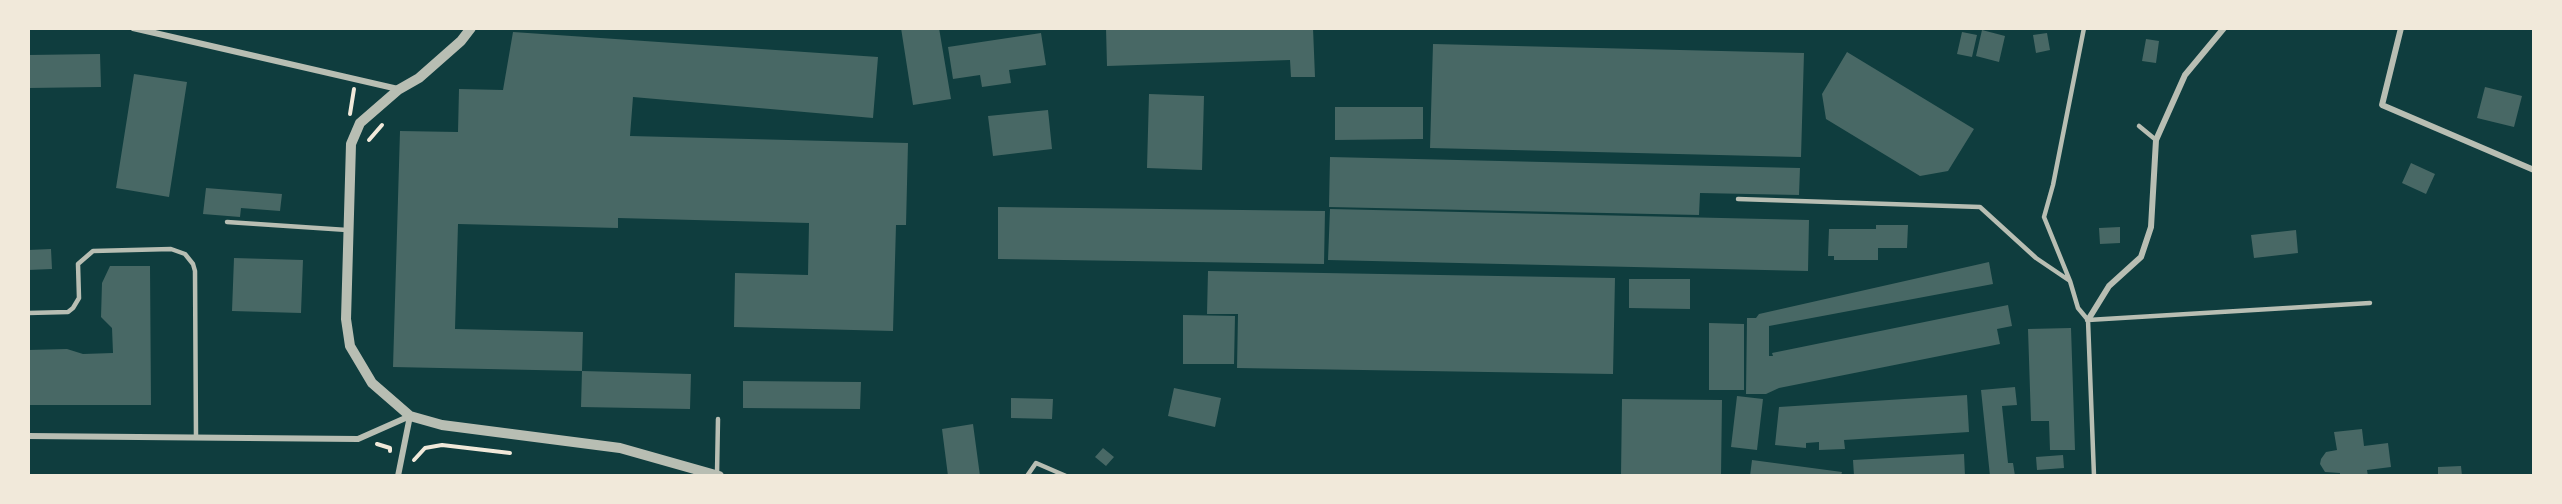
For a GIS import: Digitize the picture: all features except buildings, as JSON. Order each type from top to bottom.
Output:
[{"type":"street","points":[[133,28],[398,90]]},
{"type":"street","points":[[471,28],[419,78],[398,90],[360,123],[351,144],[345,319],[350,346],[372,384],[410,416],[442,425],[620,448],[718,475]]},
{"type":"street","points":[[2088,320],[2109,286],[2141,257],[2151,227],[2156,140],[2185,75],[2224,28]]},
{"type":"street","points":[[2401,28],[2382,105],[2534,170]]},
{"type":"street","points":[[28,436],[358,439],[410,416]]},
{"type":"street","points":[[398,476],[410,416]]},
{"type":"lane","points":[[2084,28],[2053,185],[2043,216],[2070,281],[2078,308],[2088,320],[2094,476]]},
{"type":"lane","points":[[2139,126],[2156,140]]},
{"type":"lane","points":[[1738,199],[1980,207],[2036,258],[2070,281]]},
{"type":"lane","points":[[227,222],[348,230]]},
{"type":"lane","points":[[28,313],[59,313],[73,308],[79,298],[78,264],[93,252],[171,249],[185,254],[193,264],[195,271],[196,438]]},
{"type":"lane","points":[[2088,320],[2370,303]]},
{"type":"lane","points":[[718,419],[718,475]]},
{"type":"lane","points":[[1027,476],[1036,463],[1066,476]]},
{"type":"path","points":[[368,142],[383,124]]},
{"type":"path","points":[[368,443],[381,444],[390,448],[389,457]]},
{"type":"path","points":[[408,466],[425,448],[441,445],[510,453]]}]
